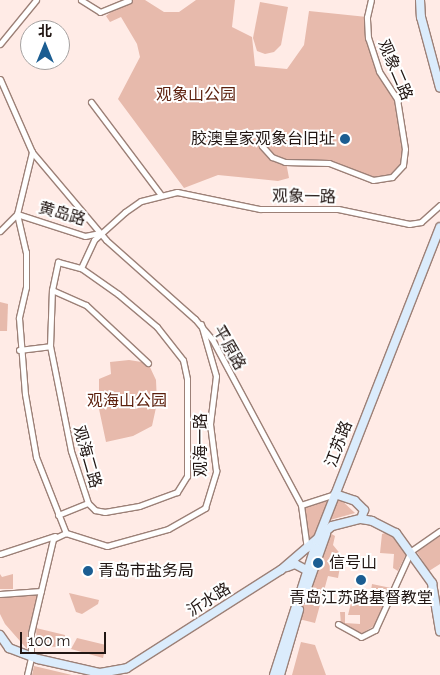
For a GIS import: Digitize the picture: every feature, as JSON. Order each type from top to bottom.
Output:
[{"type":"main road","points":[[420,0],[422,17],[440,88]]},
{"type":"main road","name":"江苏路","points":[[280,675],[317,541],[440,227]]},
{"type":"main road","points":[[335,494],[355,501],[372,521]]},
{"type":"main road","points":[[361,519],[364,510]]},
{"type":"main road","points":[[326,517],[332,526],[361,519],[372,521],[396,533],[411,551],[432,583],[440,631]]},
{"type":"main road","name":"江苏路","points":[[274,675],[307,576],[324,538],[332,526]]},
{"type":"main road","name":"沂水路","points":[[0,636],[9,648],[31,657],[99,674],[127,668],[281,570],[308,549],[332,526]]},
{"type":"main road","points":[[281,570],[301,571],[307,576]]},
{"type":"street","points":[[0,44],[36,0]]},
{"type":"street","points":[[82,0],[100,12],[129,0]]},
{"type":"street","name":"观象二路","points":[[259,136],[262,146],[272,157],[286,162],[329,163],[373,180],[392,177],[403,165],[405,149],[397,99],[378,70],[368,38],[367,17],[371,0]]},
{"type":"street","name":"平原路","points":[[0,79],[32,152],[100,233],[201,324],[301,505],[308,549]]},
{"type":"street","points":[[91,102],[161,195]]},
{"type":"street","points":[[32,152],[18,214],[26,252],[26,287],[19,318],[19,350],[36,457],[66,533]]},
{"type":"street","name":"观象一路","points":[[100,233],[141,201],[177,192],[260,208],[338,209],[409,224],[421,222],[440,205]]},
{"type":"street","points":[[0,231],[18,214]]},
{"type":"street","name":"黄岛路","points":[[18,214],[85,236],[100,233]]},
{"type":"street","points":[[81,268],[100,233]]},
{"type":"street","name":"观海二路","points":[[58,262],[81,268],[157,327],[183,360],[187,379],[187,476],[177,492],[139,506],[105,512],[95,510],[88,503],[71,451],[50,346],[52,290],[58,262]]},
{"type":"street","points":[[52,290],[86,305],[148,363]]},
{"type":"street","name":"观海一路","points":[[66,533],[107,546],[168,529],[205,508],[216,470],[210,424],[216,376],[201,324]]},
{"type":"street","points":[[19,350],[50,346]]},
{"type":"street","points":[[301,505],[335,494]]},
{"type":"street","points":[[58,515],[88,503]]},
{"type":"street","points":[[338,624],[361,637],[375,630],[411,551],[440,531]]},
{"type":"street","points":[[0,554],[66,533]]},
{"type":"street","points":[[27,675],[31,657],[31,633],[53,539],[66,533]]},
{"type":"street","points":[[432,583],[440,588]]},
{"type":"street","points":[[0,594],[41,591]]},
{"type":"green space","name":"观象山公园","points":[[126,0],[145,0],[164,12],[179,12],[196,0],[235,0],[232,27],[252,37],[255,66],[287,69],[304,45],[309,11],[367,17],[372,53],[397,99],[401,120],[403,165],[392,177],[373,180],[329,163],[286,162],[289,178],[278,181],[218,175],[184,188],[118,99],[140,57],[137,44],[121,17],[110,22],[106,16]]},
{"type":"green space","points":[[260,2],[288,7],[281,45],[274,52],[265,54],[257,51],[253,38]]},
{"type":"green space","points":[[0,302],[8,304],[7,331],[0,331]]},
{"type":"green space","name":"观海山公园","points":[[129,360],[148,363],[156,380],[157,403],[152,426],[133,436],[106,442],[99,409],[99,379],[111,374],[110,362]]},
{"type":"green space","points":[[332,496],[316,538],[309,541],[303,507]]},
{"type":"green space","points":[[338,497],[355,513],[330,520]]},
{"type":"green space","points":[[388,532],[407,552],[398,571],[393,568],[394,554],[380,553],[382,534]]},
{"type":"green space","points":[[330,533],[335,536],[333,545],[342,556],[338,578],[328,576],[315,623],[299,619],[321,543]]},
{"type":"green space","points":[[440,536],[440,564],[429,571],[417,552]]},
{"type":"green space","points":[[0,574],[2,577],[13,574],[13,589],[0,589]]},
{"type":"green space","points":[[372,584],[391,588],[374,626],[361,634],[341,624],[340,612],[345,612],[345,623],[360,624],[360,615],[348,615],[352,599],[365,599],[364,595],[370,596]]},
{"type":"green space","points":[[69,593],[99,600],[98,604],[82,614],[76,612]]},
{"type":"green space","points":[[38,594],[28,632],[27,649],[5,624],[0,614],[0,598]]},
{"type":"green space","points":[[36,628],[65,635],[65,648],[37,645]]},
{"type":"green space","points":[[77,638],[106,645],[103,658],[71,649]]},
{"type":"green space","points":[[301,642],[315,645],[326,675],[292,675]]},
{"type":"green space","points":[[34,666],[72,675],[32,675]]},
{"type":"place","name":"胶澳皇家观象台旧址","points":[[345,139]]},
{"type":"place","name":"信号山","points":[[318,563]]},
{"type":"place","name":"青岛市盐务局","points":[[88,571]]},
{"type":"place","name":"青岛江苏路基督教堂","points":[[361,580]]}]
